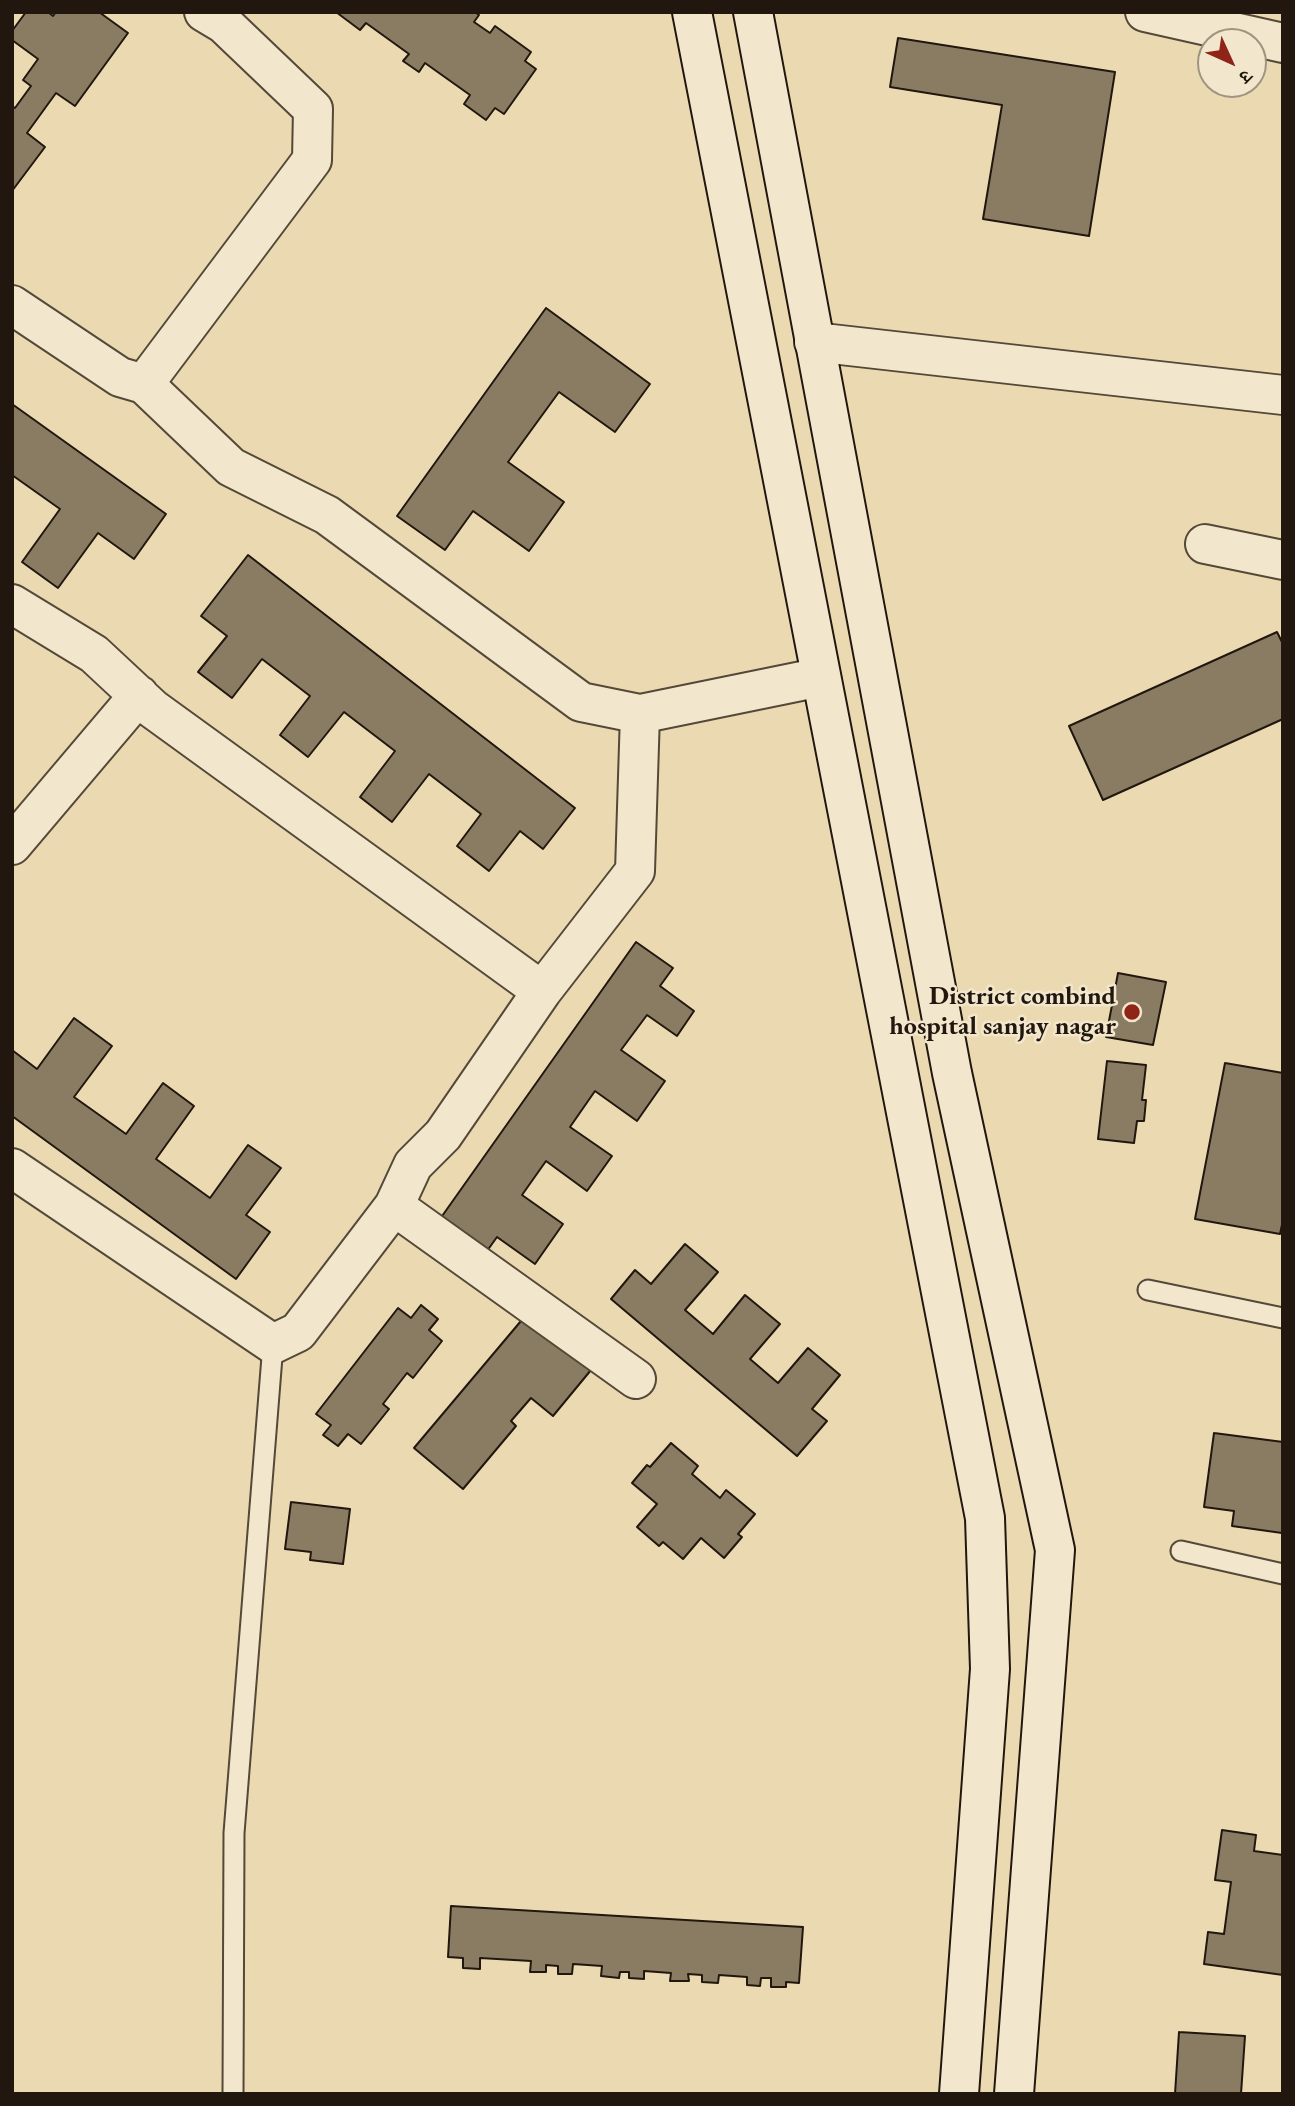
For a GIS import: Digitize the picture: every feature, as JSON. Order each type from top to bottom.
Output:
[{"type":"street","points":[[144,384],[312,160],[313,109],[224,24],[204,12]]},
{"type":"street","points":[[692,12],[985,1518],[990,1669],[959,2094]]},
{"type":"street","points":[[753,12],[952,1073],[1055,1550],[1014,2094]]},
{"type":"street","points":[[1141,13],[1283,43]]},
{"type":"street","points":[[12,305],[120,377],[144,384],[231,467],[327,515],[581,702],[640,714],[821,677]]},
{"type":"street","points":[[814,342],[1283,394]]},
{"type":"street","points":[[1205,544],[1283,560]]},
{"type":"street","points":[[12,604],[94,654],[153,709],[542,991]]},
{"type":"street","points":[[12,845],[139,695]]},
{"type":"street","points":[[12,1168],[273,1344],[299,1332],[394,1206],[414,1165],[443,1135],[542,991],[635,871],[640,714]]},
{"type":"street","points":[[394,1206],[636,1379]]},
{"type":"lane","points":[[1148,1290],[1283,1318]]},
{"type":"lane","points":[[233,2094],[234,1833],[273,1344]]},
{"type":"lane","points":[[1181,1551],[1283,1573]]},
{"type":"building","points":[[26,12],[48,12],[53,16],[56,12],[99,12],[128,33],[75,106],[56,93],[27,133],[45,147],[12,191],[12,106],[15,108],[31,86],[23,80],[38,59],[12,40],[12,31]]},
{"type":"building","points":[[336,12],[475,12],[479,15],[474,22],[490,33],[495,26],[531,52],[525,61],[536,69],[504,114],[495,108],[486,120],[464,104],[470,95],[425,63],[419,72],[403,61],[409,54],[366,23],[360,30]]},
{"type":"building","points":[[898,38],[1115,72],[1089,236],[983,219],[1002,105],[890,87]]},
{"type":"building","points":[[546,308],[650,384],[615,432],[559,392],[508,462],[564,502],[529,551],[473,511],[445,550],[397,516]]},
{"type":"building","points":[[12,404],[166,514],[134,559],[98,533],[58,588],[22,562],[60,509],[12,475]]},
{"type":"building","points":[[248,555],[575,808],[543,849],[520,831],[489,871],[457,846],[481,814],[429,774],[392,822],[360,797],[395,751],[344,712],[308,757],[280,735],[310,696],[262,659],[232,698],[198,672],[227,636],[201,616]]},
{"type":"building","points":[[1277,632],[1283,644],[1283,719],[1103,800],[1069,726]]},
{"type":"building","points":[[636,942],[673,968],[660,986],[694,1011],[677,1036],[647,1015],[621,1050],[665,1081],[637,1121],[595,1091],[570,1127],[612,1156],[587,1191],[546,1161],[522,1195],[563,1224],[535,1264],[497,1237],[482,1258],[435,1226]]},
{"type":"building","points":[[1118,973],[1166,982],[1153,1045],[1106,1037]]},
{"type":"building","points":[[74,1018],[112,1046],[74,1097],[126,1134],[163,1083],[194,1106],[156,1159],[210,1198],[248,1145],[281,1168],[246,1215],[270,1232],[236,1279],[12,1116],[12,1050],[37,1069]]},
{"type":"building","points":[[1107,1061],[1146,1065],[1142,1100],[1146,1100],[1144,1121],[1137,1121],[1134,1143],[1098,1139]]},
{"type":"building","points":[[1225,1063],[1283,1073],[1283,1220],[1280,1234],[1195,1219]]},
{"type":"building","points":[[685,1244],[718,1272],[685,1310],[713,1334],[745,1295],[780,1324],[750,1359],[778,1383],[808,1348],[840,1375],[812,1409],[827,1421],[797,1456],[611,1299],[635,1270],[651,1284]]},
{"type":"building","points":[[421,1305],[438,1319],[429,1330],[442,1341],[413,1378],[407,1373],[383,1404],[389,1409],[361,1444],[348,1434],[338,1446],[323,1435],[331,1425],[316,1414],[398,1308],[411,1318]]},
{"type":"building","points":[[526,1315],[591,1370],[553,1416],[531,1398],[511,1421],[516,1426],[463,1489],[414,1448]]},
{"type":"building","points":[[1214,1433],[1283,1442],[1282,1533],[1232,1526],[1234,1511],[1204,1507]]},
{"type":"building","points":[[671,1443],[698,1466],[692,1474],[720,1498],[726,1490],[755,1514],[738,1534],[742,1537],[724,1558],[701,1538],[683,1559],[663,1542],[659,1546],[637,1527],[657,1504],[632,1483]]},
{"type":"building","points":[[291,1502],[350,1509],[343,1564],[310,1560],[311,1552],[285,1549]]},
{"type":"building","points":[[1222,1830],[1256,1835],[1254,1851],[1283,1855],[1283,1975],[1204,1964],[1208,1932],[1224,1934],[1231,1882],[1215,1880]]},
{"type":"building","points":[[451,1906],[803,1927],[799,1983],[786,1982],[786,1987],[771,1987],[771,1978],[761,1978],[760,1986],[747,1985],[747,1977],[719,1975],[718,1983],[702,1982],[702,1975],[688,1974],[689,1981],[670,1981],[671,1973],[644,1971],[644,1979],[629,1978],[629,1972],[620,1972],[619,1978],[601,1976],[602,1966],[573,1964],[572,1974],[558,1974],[558,1966],[546,1965],[546,1972],[530,1972],[531,1961],[480,1958],[480,1969],[463,1968],[463,1958],[448,1957]]},
{"type":"building","points":[[1179,2032],[1245,2036],[1241,2094],[1175,2094]]},
{"type":"place","name":"District combind hospital sanjay nagar","points":[[1132,1012]]}]
